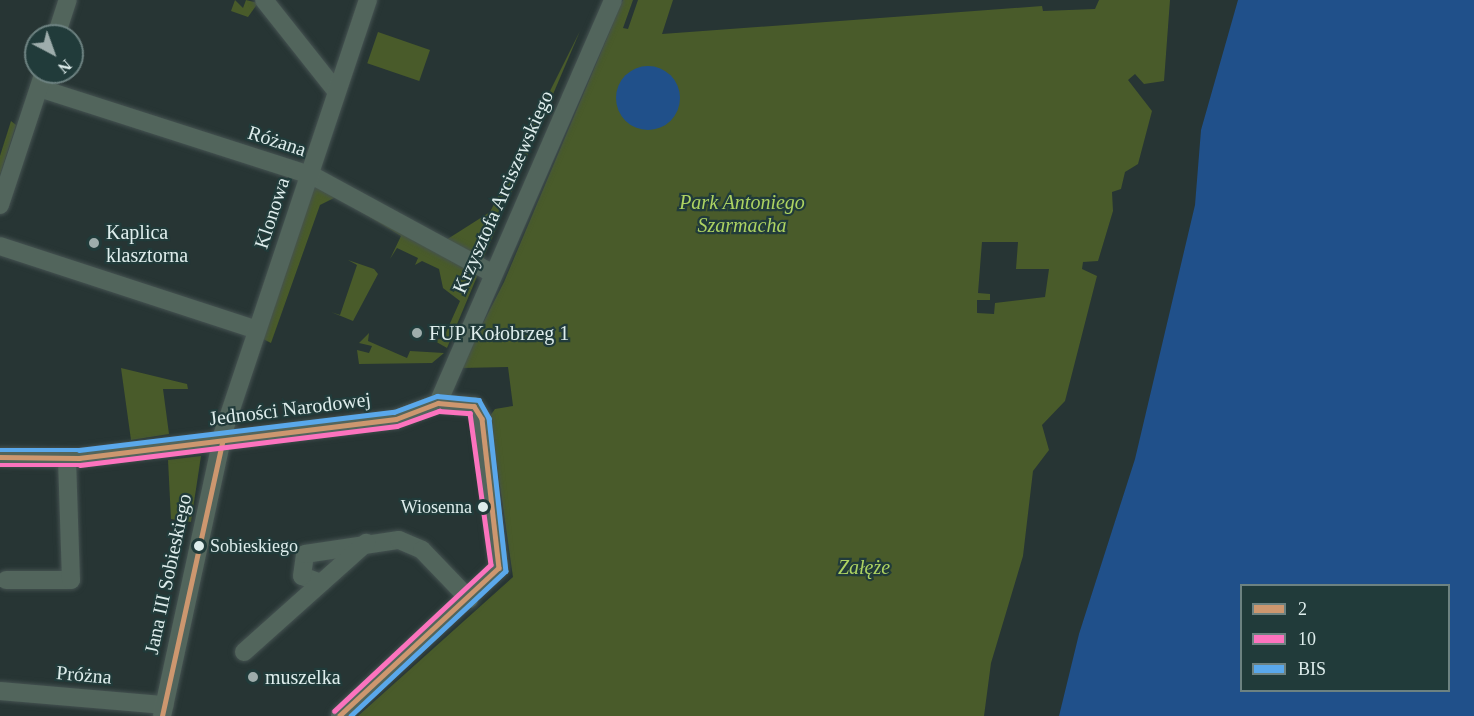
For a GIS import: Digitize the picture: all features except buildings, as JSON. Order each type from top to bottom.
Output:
[{"type":"street","points":[[60,24],[68,0]]},
{"type":"street","points":[[264,0],[336,91]]},
{"type":"street","name":"Klonowa","points":[[222,442],[308,175],[368,0]]},
{"type":"street","name":"Krzysztofa Arciszewskiego","points":[[438,403],[489,272],[613,0]]},
{"type":"street","points":[[0,205],[40,84]]},
{"type":"street","name":"Różana","points":[[52,84],[308,175],[489,272]]},
{"type":"street","points":[[0,246],[257,330]]},
{"type":"street","points":[[340,716],[495,575],[501,557],[482,419],[474,406],[438,403]]},
{"type":"street","name":"Jedności Narodowej","points":[[0,458],[67,459],[222,442],[415,416],[438,403]]},
{"type":"street","name":"Jana III Sobieskiego","points":[[163,711],[222,442]]},
{"type":"street","points":[[6,580],[71,580],[67,459]]},
{"type":"street","points":[[290,611],[300,564],[305,554],[366,543],[412,543],[469,599]]},
{"type":"street","points":[[244,652],[366,543]]},
{"type":"street","points":[[324,549],[333,559],[327,578]]},
{"type":"street","points":[[300,564],[307,581],[327,578]]},
{"type":"street","name":"Próżna","points":[[0,691],[163,711]]},
{"type":"green space","points":[[235,0],[243,8],[246,0],[258,3],[248,17],[231,11]]},
{"type":"green space","points":[[623,0],[633,0],[623,28],[628,29],[638,0],[673,0],[662,34],[1042,6],[1043,11],[1095,9],[1099,0],[1170,0],[1164,81],[1144,84],[1135,74],[1128,80],[1152,111],[1138,164],[1125,172],[1121,189],[1112,192],[1113,211],[1098,261],[1083,262],[1082,269],[1097,276],[1065,401],[1042,425],[1049,450],[1033,471],[1023,556],[991,663],[984,716],[358,716],[513,577],[490,416],[495,409],[513,406],[508,367],[460,368],[504,282]],"holes":[[[982,242],[1018,242],[1016,269],[1049,269],[1045,297],[995,303],[994,314],[977,313],[977,300],[990,300],[990,294],[978,293]]]},
{"type":"green space","points":[[580,31],[533,141],[525,141]]},
{"type":"green space","points":[[378,32],[430,50],[419,81],[367,63]]},
{"type":"green space","points":[[11,121],[16,125],[0,175],[0,156]]},
{"type":"green space","points":[[523,147],[528,154],[483,259],[446,240],[490,212]]},
{"type":"green space","points":[[314,184],[336,197],[320,205],[271,343],[263,339]]},
{"type":"green space","points":[[343,201],[479,272],[447,348],[433,340],[443,339],[460,301],[443,288],[439,269],[422,261],[415,265],[418,258],[397,248],[390,259],[401,236]]},
{"type":"green space","points":[[348,260],[374,269],[378,274],[353,321],[331,312],[340,315],[357,265]]},
{"type":"green space","points":[[369,333],[368,341],[407,358],[410,351],[444,353],[432,363],[359,364],[357,350],[369,353],[372,346],[359,343]]},
{"type":"green space","points":[[121,368],[187,384],[188,389],[163,389],[169,434],[131,440]]},
{"type":"green space","points":[[201,456],[191,522],[171,519],[168,460]]},
{"type":"water","points":[[1238,0],[1474,0],[1474,716],[1059,716],[1079,634],[1135,459],[1195,205],[1201,130]]},
{"type":"water","points":[[648,66],[666,72],[674,80],[680,98],[674,116],[666,124],[648,130],[630,124],[622,116],[616,98],[622,80],[630,72]]},
{"type":"transit line","name":"BIS","points":[[0,450],[79,450],[394,412],[437,396],[479,400],[489,418],[506,571],[351,716]]},
{"type":"transit line","name":"2","points":[[0,457],[79,458],[396,419],[438,403],[474,406],[482,419],[499,568],[340,716]]},
{"type":"transit line","name":"10","points":[[0,465],[80,465],[397,426],[439,411],[470,413],[491,565],[335,711]]},
{"type":"transit line","name":"2","points":[[162,716],[222,442]]},
{"type":"place","name":"Kaplica klasztorna","points":[[94,243]]},
{"type":"place","name":"FUP Kołobrzeg 1","points":[[417,333]]},
{"type":"place","name":"Wiosenna","points":[[483,507]]},
{"type":"place","name":"Sobieskiego","points":[[199,546]]},
{"type":"place","name":"muszelka","points":[[253,677]]},
{"type":"park label","name":"Park Antoniego Szarmacha","points":[[742,214]]},
{"type":"park label","name":"Załęże","points":[[864,567]]}]
